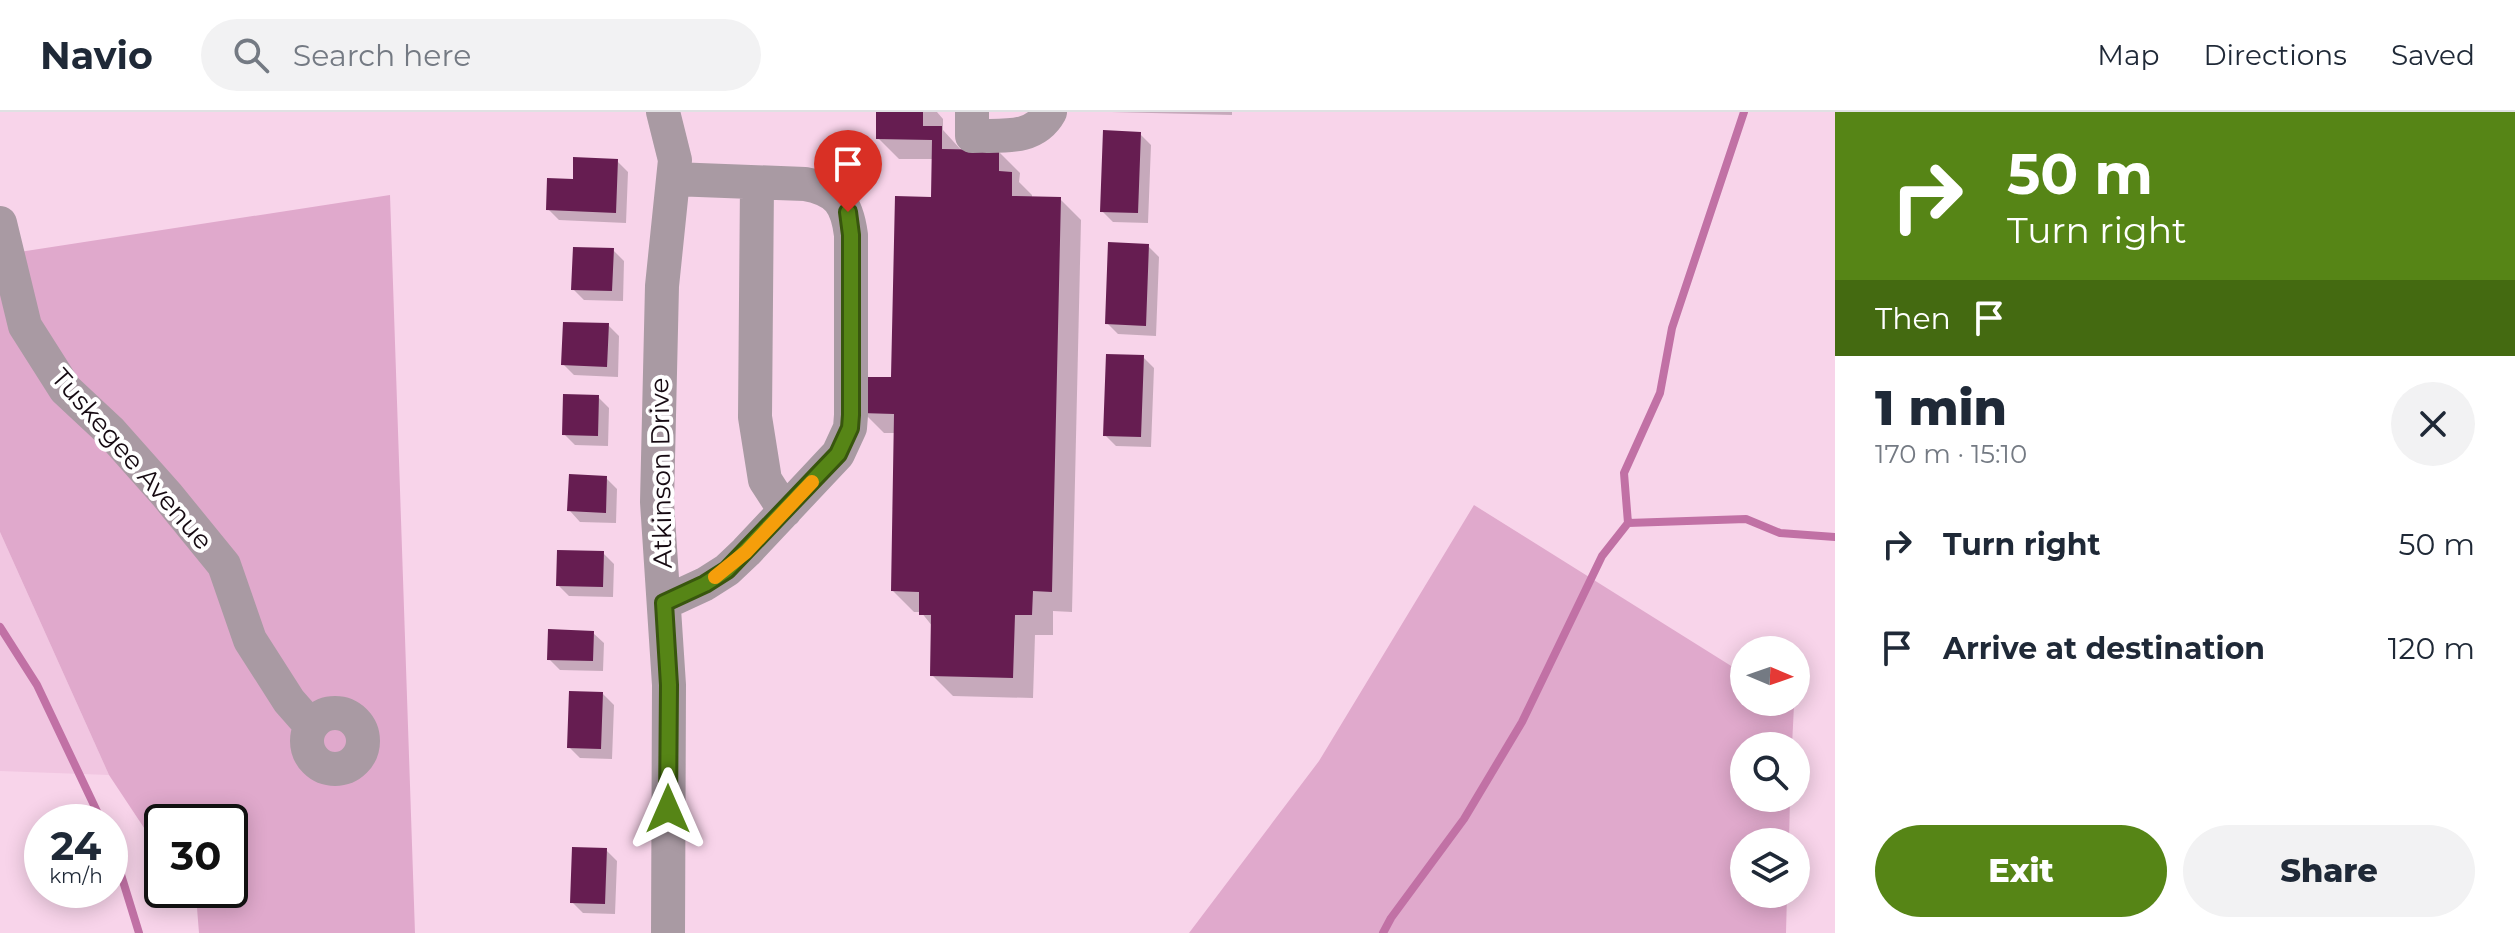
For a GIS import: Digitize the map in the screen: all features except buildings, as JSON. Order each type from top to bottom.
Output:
[{"type":"street","name":"Atkinson Drive","points":[[663,112],[675,160],[661,301],[657,502],[669,685],[668,933]]},
{"type":"street","points":[[972,112],[972,136],[1028,134],[1044,124],[1050,112]]},
{"type":"street","points":[[664,603],[727,570],[838,454],[850,428],[852,381],[851,235],[848,212],[831,193],[805,184],[673,179]]},
{"type":"street","points":[[757,183],[755,417],[765,480],[785,511]]},
{"type":"street","name":"Tuskegee Avenue","points":[[0,223],[25,326],[65,389],[111,432],[224,565],[250,640],[289,701],[311,726]]},
{"type":"shaded area","points":[[390,195],[415,933],[199,933],[197,908],[248,908],[248,804],[144,804],[144,828],[109,775],[0,532],[0,255]]},
{"type":"shaded area","points":[[1474,505],[1730,665],[1730,716],[1793,716],[1793,732],[1730,732],[1730,812],[1790,812],[1789,828],[1730,828],[1730,908],[1787,908],[1786,933],[1189,933],[1319,761]]},
{"type":"shaded area","points":[[0,532],[109,775],[0,771]]},
{"type":"waterway","points":[[1383,933],[1464,819],[1522,722],[1602,556],[1628,523],[1624,473],[1660,393],[1672,328],[1744,112]]},
{"type":"waterway","points":[[1628,523],[1746,519],[1780,533],[1835,537]]},
{"type":"waterway","points":[[0,627],[37,685],[93,804]]},
{"type":"waterway","points":[[128,897],[139,933]]},
{"type":"slow traffic","points":[[715,577],[746,552],[812,482]]},
{"type":"route","points":[[668,809],[669,685],[664,603],[727,570],[838,454],[850,428],[851,235],[848,212]]}]
